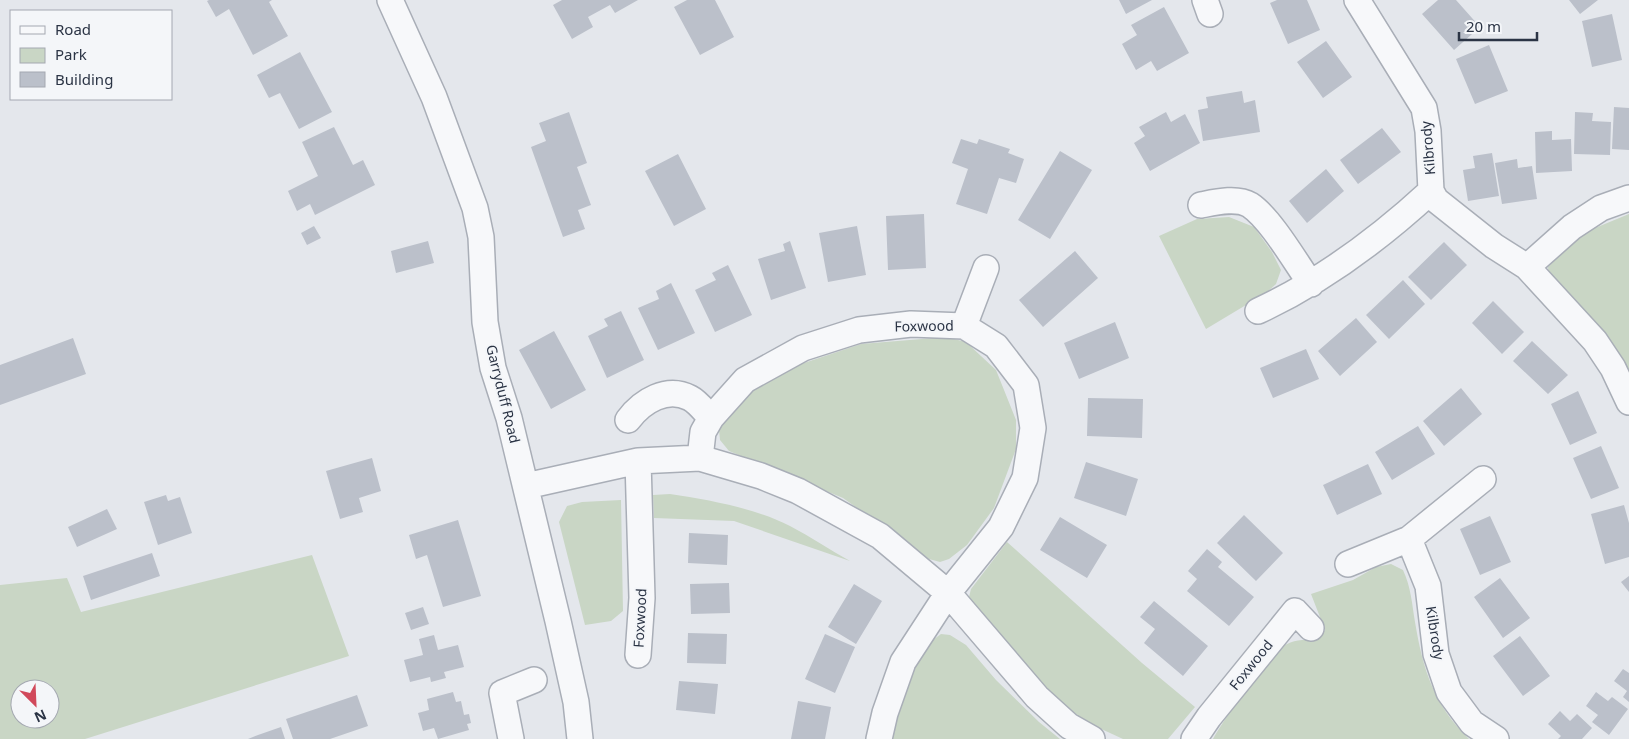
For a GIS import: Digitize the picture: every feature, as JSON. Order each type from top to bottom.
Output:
[{"type":"street","name":"Garryduff Road","points":[[390,0],[437,105],[475,208],[481,237],[485,322],[494,368],[509,418],[558,621],[576,702],[580,739]]},
{"type":"street","name":"Kilbrody","points":[[1357,0],[1424,108],[1428,131],[1431,191],[1436,200],[1494,246],[1527,267],[1595,341],[1613,368],[1629,402]]},
{"type":"street","points":[[1258,311],[1336,269],[1431,191]]},
{"type":"street","points":[[1527,267],[1572,227],[1601,208],[1629,198]]},
{"type":"street","points":[[1201,204],[1227,200],[1249,205],[1268,224],[1311,284]]},
{"type":"street","points":[[964,326],[986,268]]},
{"type":"street","name":"Foxwood","points":[[700,458],[703,432],[711,418],[745,380],[803,348],[858,330],[911,324],[964,326],[996,346],[1026,385],[1034,428],[1024,478],[1000,528],[948,592],[903,662],[885,713],[879,739]]},
{"type":"street","points":[[628,420],[639,406],[669,392],[691,398],[711,418]]},
{"type":"street","points":[[526,486],[638,461],[700,458],[761,476],[798,491],[880,536],[948,592],[1037,697],[1069,726],[1092,739]]},
{"type":"street","name":"Foxwood","points":[[638,461],[642,598],[638,655]]},
{"type":"street","points":[[1348,564],[1409,539],[1483,479]]},
{"type":"street","name":"Kilbrody","points":[[1409,539],[1428,586],[1436,654],[1448,692],[1472,723],[1496,739]]},
{"type":"street","name":"Foxwood","points":[[1194,739],[1209,716],[1295,611],[1311,628]]},
{"type":"street","points":[[511,739],[502,692],[534,680]]},
{"type":"green space","points":[[1629,214],[1629,378],[1549,280],[1548,267],[1583,233]]},
{"type":"green space","points":[[1229,217],[1254,227],[1272,252],[1281,270],[1276,284],[1266,293],[1206,329],[1159,236],[1197,219]]},
{"type":"green space","points":[[946,337],[966,342],[996,370],[1016,420],[1016,449],[994,508],[967,545],[949,559],[940,562],[929,559],[843,498],[729,451],[720,440],[719,430],[745,393],[792,367],[861,344]]},
{"type":"green space","points":[[670,494],[716,502],[762,514],[790,526],[850,561],[734,521],[654,518],[653,495]]},
{"type":"green space","points":[[621,500],[623,611],[611,621],[585,625],[559,522],[567,506],[582,502]]},
{"type":"green space","points":[[1007,542],[1142,663],[1195,707],[1168,739],[1123,739],[1084,721],[1045,688],[1000,643],[969,597],[971,589]]},
{"type":"green space","points":[[312,555],[349,656],[85,739],[0,739],[0,585],[67,578],[81,612]]},
{"type":"green space","points":[[1391,564],[1403,570],[1406,576],[1422,656],[1432,686],[1447,713],[1469,739],[1213,739],[1247,687],[1279,650],[1294,641],[1318,638],[1325,630],[1311,594],[1353,580],[1376,567]]},
{"type":"green space","points":[[941,634],[950,635],[966,645],[996,680],[1039,722],[1060,739],[890,739],[902,695],[913,667],[929,643]]},
{"type":"building","points":[[272,0],[269,2],[288,36],[253,55],[229,9],[216,17],[207,1]]},
{"type":"building","points":[[562,0],[638,0],[615,13],[610,5],[588,17],[593,27],[572,39],[553,5]]},
{"type":"building","points":[[687,0],[715,0],[734,37],[700,55],[674,7]]},
{"type":"building","points":[[1119,0],[1152,0],[1126,14]]},
{"type":"building","points":[[1277,0],[1307,0],[1320,30],[1288,44],[1270,3]]},
{"type":"building","points":[[1438,0],[1456,0],[1480,27],[1454,50],[1422,14]]},
{"type":"building","points":[[1569,0],[1598,0],[1580,14]]},
{"type":"building","points":[[1164,7],[1189,53],[1157,71],[1151,61],[1136,70],[1122,44],[1137,35],[1131,25]]},
{"type":"building","points":[[1612,14],[1622,60],[1592,67],[1582,21]]},
{"type":"building","points":[[1326,41],[1352,77],[1323,98],[1297,62]]},
{"type":"building","points":[[1489,45],[1508,91],[1475,104],[1456,59]]},
{"type":"building","points":[[300,52],[332,112],[299,129],[280,93],[269,98],[257,75]]},
{"type":"building","points":[[1242,91],[1244,103],[1255,100],[1260,132],[1203,141],[1198,110],[1208,108],[1206,97]]},
{"type":"building","points":[[1614,107],[1629,108],[1629,150],[1612,149]]},
{"type":"building","points":[[569,112],[587,163],[577,167],[591,205],[578,210],[585,229],[563,237],[531,147],[546,141],[539,123]]},
{"type":"building","points":[[1166,112],[1171,122],[1185,114],[1200,143],[1150,171],[1134,143],[1145,136],[1139,127]]},
{"type":"building","points":[[1575,112],[1593,113],[1592,121],[1611,122],[1610,155],[1574,154]]},
{"type":"building","points":[[334,127],[353,165],[363,160],[375,185],[315,215],[310,204],[297,211],[288,191],[318,176],[302,142]]},
{"type":"building","points":[[1382,128],[1401,152],[1358,184],[1340,160]]},
{"type":"building","points":[[1552,131],[1552,140],[1571,139],[1572,171],[1536,173],[1535,132]]},
{"type":"building","points":[[961,139],[977,144],[979,139],[1010,149],[1008,153],[1024,159],[1016,183],[999,178],[987,214],[956,204],[968,169],[952,163]]},
{"type":"building","points":[[1060,151],[1092,170],[1050,239],[1018,220]]},
{"type":"building","points":[[1492,153],[1499,196],[1468,201],[1463,170],[1475,168],[1473,156]]},
{"type":"building","points":[[678,154],[706,209],[674,226],[645,171]]},
{"type":"building","points":[[1517,159],[1518,168],[1532,166],[1537,199],[1502,204],[1495,163]]},
{"type":"building","points":[[1326,169],[1344,191],[1307,223],[1289,201]]},
{"type":"building","points":[[924,214],[926,268],[888,270],[886,216]]},
{"type":"building","points":[[314,226],[321,238],[307,245],[301,233]]},
{"type":"building","points":[[857,226],[866,275],[828,282],[819,233]]},
{"type":"building","points":[[428,241],[434,263],[396,273],[391,251]]},
{"type":"building","points":[[790,241],[806,288],[771,300],[758,259],[785,251],[783,244]]},
{"type":"building","points":[[1444,242],[1467,265],[1431,300],[1408,277]]},
{"type":"building","points":[[1075,251],[1098,278],[1043,327],[1019,300]]},
{"type":"building","points":[[728,265],[752,315],[715,332],[695,290],[716,280],[712,273]]},
{"type":"building","points":[[1403,280],[1425,304],[1389,339],[1366,315]]},
{"type":"building","points":[[671,283],[695,333],[658,350],[638,308],[659,299],[656,291]]},
{"type":"building","points":[[1493,301],[1524,332],[1502,354],[1472,323]]},
{"type":"building","points":[[621,311],[644,360],[607,378],[588,336],[608,326],[604,319]]},
{"type":"building","points":[[1356,318],[1377,342],[1340,376],[1318,351]]},
{"type":"building","points":[[1115,322],[1129,358],[1079,379],[1064,343]]},
{"type":"building","points":[[554,331],[586,390],[551,409],[519,350]]},
{"type":"building","points":[[73,338],[86,374],[0,405],[0,365]]},
{"type":"building","points":[[1532,341],[1568,375],[1548,394],[1513,361]]},
{"type":"building","points":[[1306,349],[1319,379],[1273,398],[1260,368]]},
{"type":"building","points":[[1461,388],[1482,414],[1444,446],[1423,421]]},
{"type":"building","points":[[1578,391],[1597,433],[1570,445],[1551,404]]},
{"type":"building","points":[[1088,398],[1143,399],[1142,438],[1087,436]]},
{"type":"building","points":[[1418,426],[1435,454],[1392,480],[1375,452]]},
{"type":"building","points":[[1601,446],[1619,488],[1591,499],[1573,458]]},
{"type":"building","points":[[372,458],[381,491],[359,498],[363,512],[340,519],[326,471]]},
{"type":"building","points":[[1086,462],[1138,479],[1126,516],[1074,498]]},
{"type":"building","points":[[1368,464],[1382,494],[1337,515],[1323,485]]},
{"type":"building","points":[[166,495],[168,501],[180,497],[192,533],[158,545],[144,502]]},
{"type":"building","points":[[1624,505],[1629,523],[1629,557],[1605,564],[1591,514]]},
{"type":"building","points":[[107,509],[117,529],[77,547],[68,527]]},
{"type":"building","points":[[1244,515],[1283,553],[1256,581],[1217,543]]},
{"type":"building","points":[[1490,516],[1511,562],[1480,575],[1460,529]]},
{"type":"building","points":[[1060,517],[1107,545],[1087,578],[1040,550]]},
{"type":"building","points":[[458,520],[481,596],[443,607],[427,555],[416,559],[409,535]]},
{"type":"building","points":[[689,533],[728,535],[727,565],[688,563]]},
{"type":"building","points":[[1207,549],[1222,562],[1218,567],[1254,597],[1229,626],[1187,591],[1197,579],[1188,571]]},
{"type":"building","points":[[152,553],[160,576],[91,600],[83,576]]},
{"type":"building","points":[[1629,576],[1629,592],[1621,582]]},
{"type":"building","points":[[1500,578],[1530,618],[1503,638],[1474,597]]},
{"type":"building","points":[[729,583],[730,613],[691,614],[690,584]]},
{"type":"building","points":[[854,584],[882,601],[856,644],[828,627]]},
{"type":"building","points":[[1154,601],[1208,646],[1183,676],[1144,643],[1155,629],[1140,617]]},
{"type":"building","points":[[423,607],[429,624],[411,630],[405,613]]},
{"type":"building","points":[[688,633],[727,634],[726,664],[687,663]]},
{"type":"building","points":[[825,634],[855,647],[835,693],[805,679]]},
{"type":"building","points":[[434,635],[438,650],[458,645],[464,667],[444,672],[446,678],[431,682],[430,677],[410,682],[404,660],[423,655],[419,639]]},
{"type":"building","points":[[1520,636],[1550,676],[1523,696],[1493,656]]},
{"type":"building","points":[[1623,669],[1629,673],[1629,702],[1623,697],[1627,691],[1614,681]]},
{"type":"building","points":[[679,681],[718,684],[715,714],[676,710]]},
{"type":"building","points":[[453,692],[456,702],[461,701],[464,715],[469,714],[471,723],[467,724],[469,730],[438,739],[434,728],[423,731],[418,713],[429,710],[427,699]]},
{"type":"building","points":[[1596,692],[1608,701],[1612,697],[1628,709],[1609,735],[1592,722],[1598,715],[1586,706]]},
{"type":"building","points":[[357,695],[368,726],[330,739],[293,739],[286,719]]},
{"type":"building","points":[[798,701],[831,707],[825,739],[791,739]]},
{"type":"building","points":[[1560,711],[1570,721],[1577,714],[1592,728],[1582,739],[1558,739],[1561,736],[1548,724]]},
{"type":"building","points":[[281,727],[285,739],[248,739],[258,735]]}]
